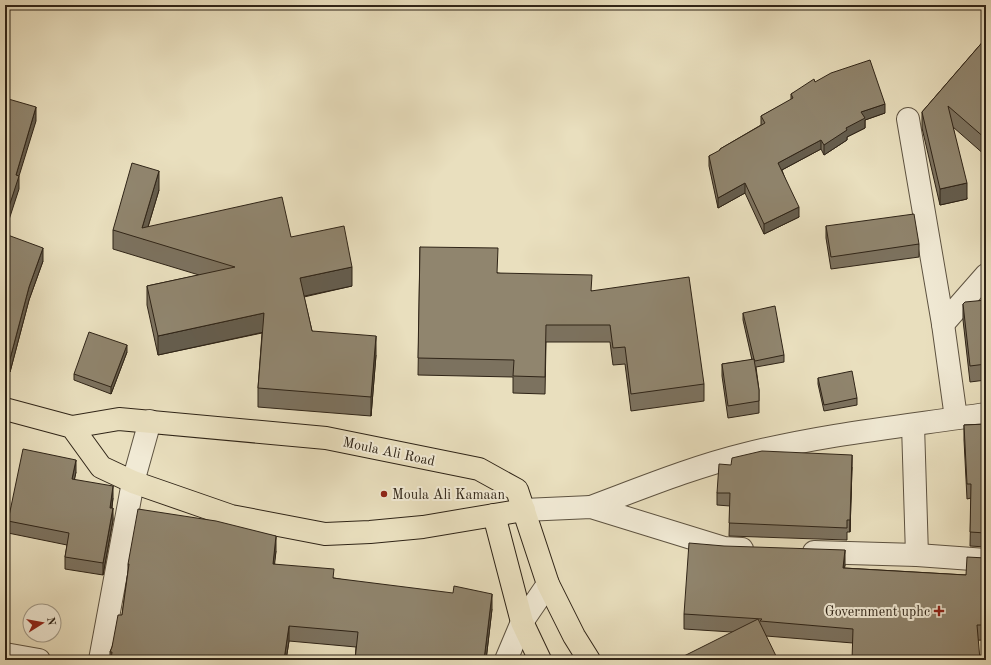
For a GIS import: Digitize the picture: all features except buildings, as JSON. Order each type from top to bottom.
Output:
[{"type":"main road","points":[[5,409],[72,427],[100,467],[133,482],[231,516],[325,534],[423,527],[524,510]]},
{"type":"main road","name":"Moula Ali Road","points":[[72,427],[119,419],[326,438],[479,469],[517,490],[548,584],[574,636],[589,660]]},
{"type":"main road","points":[[494,515],[522,622],[540,660]]},
{"type":"street","points":[[908,119],[943,324],[956,418]]},
{"type":"street","points":[[943,324],[986,275]]},
{"type":"street","points":[[524,510],[591,507],[718,462],[746,454],[791,444],[986,414]]},
{"type":"street","points":[[100,660],[133,482],[150,421]]},
{"type":"street","points":[[913,425],[917,555]]},
{"type":"street","points":[[591,507],[724,548],[762,550]]},
{"type":"street","points":[[793,551],[917,555],[986,560]]},
{"type":"street","points":[[506,660],[522,622],[548,584]]},
{"type":"street","points":[[5,654],[39,660]]},
{"type":"place","name":"Moula Ali Kamaan","points":[[384,494]]},
{"type":"place","name":"Government uphc","points":[[939,611]]}]
